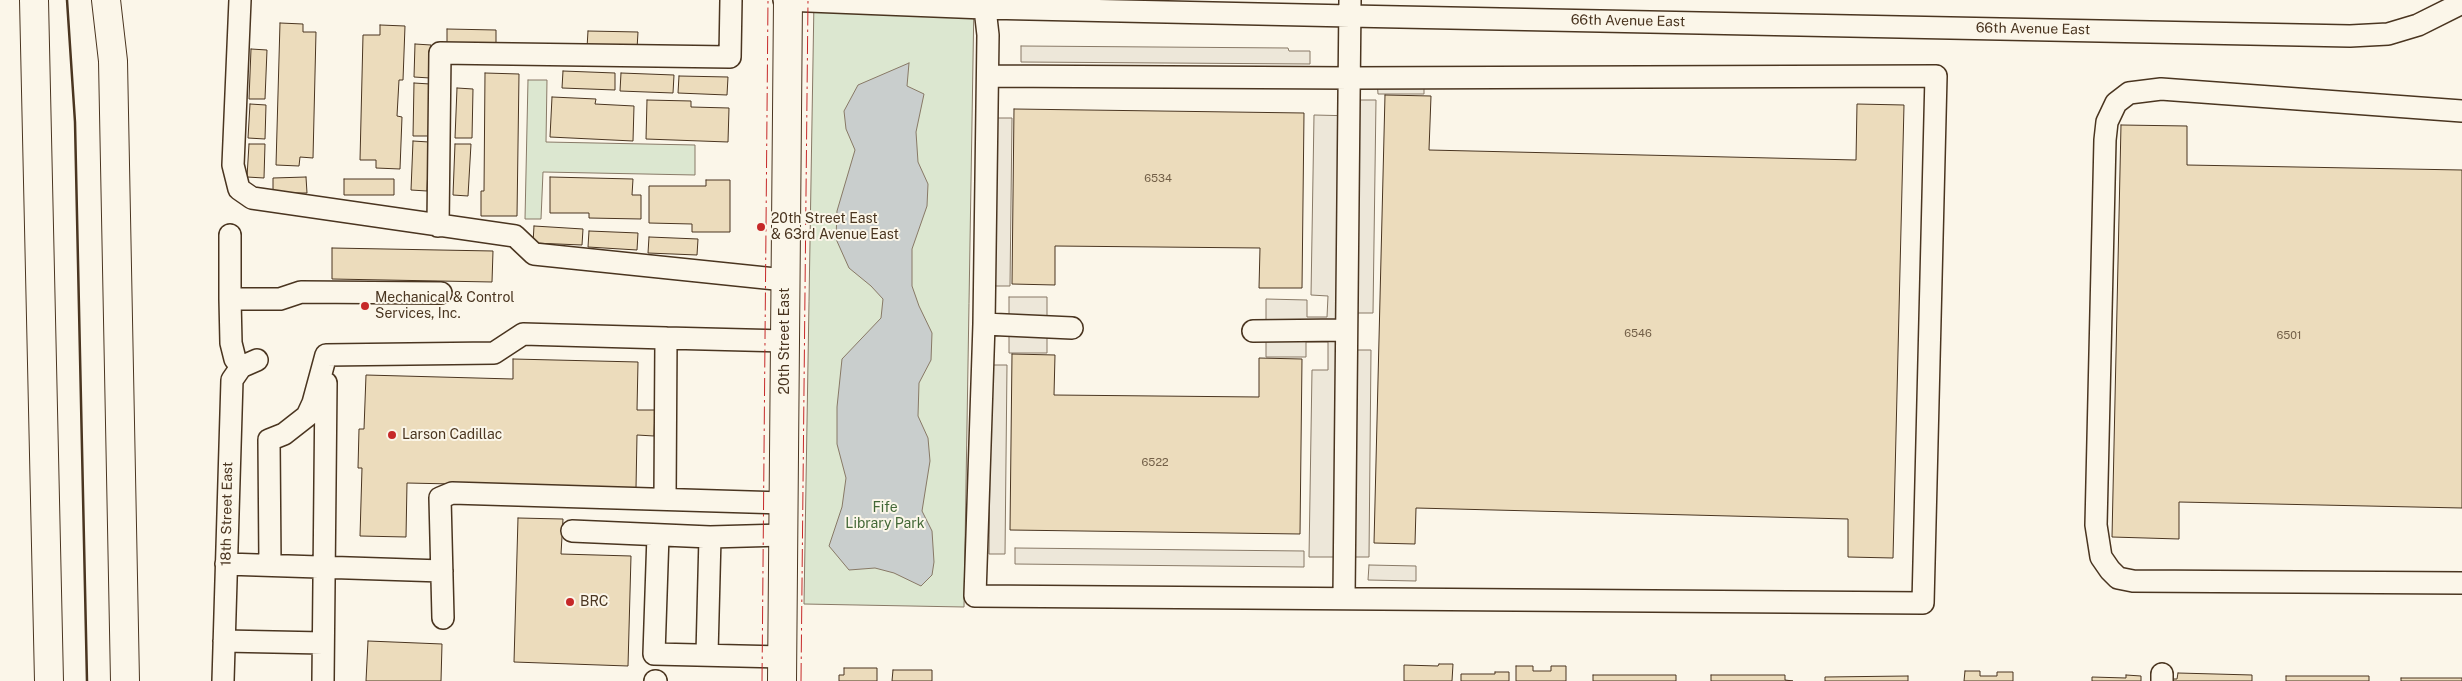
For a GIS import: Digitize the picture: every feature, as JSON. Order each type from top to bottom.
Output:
[{"type":"main road","points":[[34,0],[50,681]]},
{"type":"main road","points":[[106,0],[113,61],[125,681]]},
{"type":"main road","name":"20th Street East","points":[[782,669],[787,1]]},
{"type":"street","points":[[240,0],[233,165],[240,189],[252,198],[515,236],[534,254],[785,280]]},
{"type":"street","points":[[438,226],[440,53],[730,57],[731,0]]},
{"type":"street","name":"66th Avenue East","points":[[787,1],[1350,8],[2350,36],[2388,34],[2418,25],[2462,4]]},
{"type":"street","points":[[984,4],[988,34],[988,76],[984,324],[975,596],[1344,597],[1923,603],[1936,76],[1350,78],[988,76]]},
{"type":"street","points":[[1344,597],[1345,330],[1350,8]]},
{"type":"street","points":[[2462,111],[2161,90],[2129,94],[2116,102],[2107,122],[2105,140],[2096,525],[2101,556],[2110,570],[2118,578],[2133,581],[2462,583]]},
{"type":"street","points":[[230,235],[230,299],[280,299],[301,292],[441,293]]},
{"type":"street","name":"18th Street East","points":[[223,681],[230,404],[232,380],[249,363],[235,359],[231,343],[230,299]]},
{"type":"street","points":[[984,324],[1072,328]]},
{"type":"street","points":[[1252,331],[1345,330]]},
{"type":"street","points":[[326,355],[494,353],[523,334],[785,340]]},
{"type":"street","points":[[665,499],[666,338]]},
{"type":"street","points":[[270,565],[269,440],[284,434],[307,416],[313,403],[326,355]]},
{"type":"street","points":[[323,681],[326,355]]},
{"type":"street","points":[[443,618],[440,498],[452,493],[783,503]]},
{"type":"street","points":[[572,531],[710,537],[783,535]]},
{"type":"street","points":[[658,535],[654,654],[707,654],[782,669]]},
{"type":"street","points":[[707,654],[710,537]]},
{"type":"street","points":[[226,564],[442,571]]},
{"type":"street","points":[[224,640],[324,643]]},
{"type":"green space","name":"Fife Library Park","points":[[814,0],[974,0],[964,607],[804,604]]},
{"type":"green space","points":[[528,80],[547,80],[546,142],[695,145],[695,175],[543,172],[541,219],[525,219]]},
{"type":"shaded area","points":[[1021,46],[1288,48],[1289,51],[1310,51],[1310,64],[1021,62]]},
{"type":"shaded area","points":[[909,63],[907,86],[924,94],[916,132],[918,162],[928,184],[927,206],[912,249],[912,286],[932,333],[931,360],[919,383],[918,416],[928,438],[930,461],[922,511],[932,531],[934,562],[932,575],[921,586],[894,573],[875,568],[849,570],[829,546],[842,507],[846,478],[837,444],[837,407],[842,359],[881,318],[883,299],[871,286],[849,268],[836,239],[837,211],[855,150],[846,129],[844,111],[858,85]]},
{"type":"shaded area","points":[[1377,79],[1424,79],[1424,94],[1378,94]]},
{"type":"shaded area","points":[[1356,100],[1376,100],[1373,313],[1354,313],[1354,350],[1371,350],[1369,557],[1309,557],[1312,370],[1328,370],[1328,342],[1306,342],[1306,357],[1266,357],[1266,299],[1307,300],[1307,317],[1327,317],[1328,296],[1311,295],[1314,115],[1356,116]]},
{"type":"shaded area","points":[[993,118],[1012,118],[1010,286],[991,286]]},
{"type":"shaded area","points":[[1009,297],[1047,297],[1047,353],[1009,353]]},
{"type":"shaded area","points":[[991,365],[1007,365],[1005,554],[989,554]]},
{"type":"shaded area","points":[[1015,548],[1304,551],[1304,567],[1015,564]]},
{"type":"shaded area","points":[[1369,565],[1416,566],[1416,581],[1368,580]]},
{"type":"building","points":[[280,23],[303,24],[303,32],[316,32],[313,158],[300,157],[299,166],[276,165]]},
{"type":"building","points":[[380,25],[405,26],[403,80],[399,80],[397,116],[402,117],[400,169],[376,168],[376,160],[360,160],[363,35],[380,35]]},
{"type":"building","points":[[447,29],[496,30],[496,46],[447,45]]},
{"type":"building","points":[[588,31],[638,32],[637,49],[587,48]]},
{"type":"building","points":[[415,44],[431,45],[430,78],[414,77]]},
{"type":"building","points":[[251,49],[267,50],[265,99],[249,99]]},
{"type":"building","points":[[563,71],[615,73],[615,90],[562,88]]},
{"type":"building","points":[[485,73],[519,74],[517,216],[481,216],[481,191],[484,191]]},
{"type":"building","points":[[621,73],[674,75],[673,93],[620,91]]},
{"type":"building","points":[[679,76],[728,77],[727,95],[678,93]]},
{"type":"building","points":[[414,83],[430,84],[429,136],[413,136]]},
{"type":"building","points":[[457,88],[473,89],[472,138],[455,138]]},
{"type":"building","points":[[1385,95],[1431,96],[1429,150],[1856,160],[1857,104],[1904,105],[1893,558],[1848,557],[1848,519],[1416,508],[1415,544],[1374,543]]},
{"type":"building","points":[[552,97],[596,99],[595,104],[634,106],[633,141],[550,137]]},
{"type":"building","points":[[647,100],[691,101],[691,107],[729,108],[728,142],[646,139]]},
{"type":"building","points":[[250,104],[266,105],[265,139],[248,138]]},
{"type":"building","points":[[1014,109],[1304,113],[1302,288],[1259,288],[1260,248],[1055,246],[1055,285],[1012,284]]},
{"type":"building","points":[[2121,125],[2187,126],[2187,165],[2462,170],[2462,508],[2179,502],[2179,539],[2112,537]]},
{"type":"building","points":[[413,141],[429,142],[427,191],[411,190]]},
{"type":"building","points":[[249,144],[265,144],[264,178],[247,177]]},
{"type":"building","points":[[455,144],[471,144],[468,196],[453,195]]},
{"type":"building","points":[[306,177],[307,193],[273,193],[273,178]]},
{"type":"building","points":[[550,177],[633,179],[632,195],[641,195],[641,219],[589,218],[589,213],[550,213]]},
{"type":"building","points":[[344,179],[394,179],[394,195],[344,195]]},
{"type":"building","points":[[706,180],[730,180],[730,232],[692,232],[692,224],[649,223],[649,186],[706,186]]},
{"type":"building","points":[[534,226],[583,229],[582,245],[533,243]]},
{"type":"building","points":[[589,231],[638,233],[637,250],[588,247]]},
{"type":"building","points":[[649,237],[698,239],[697,255],[648,253]]},
{"type":"building","points":[[332,248],[493,251],[492,282],[332,279]]},
{"type":"building","points":[[1012,354],[1055,355],[1054,395],[1259,397],[1259,358],[1302,359],[1300,534],[1010,530]]},
{"type":"building","points":[[513,359],[638,362],[637,410],[655,410],[654,436],[637,435],[636,488],[407,483],[406,537],[360,536],[362,468],[358,468],[359,429],[364,429],[366,375],[513,379]]},
{"type":"building","points":[[518,518],[563,519],[561,554],[631,556],[628,666],[514,662]]},
{"type":"building","points":[[368,641],[442,644],[441,681],[366,681]]},
{"type":"building","points":[[1439,664],[1453,664],[1452,681],[1404,681],[1404,665],[1438,666]]},
{"type":"building","points":[[1516,666],[1533,666],[1533,671],[1551,671],[1551,666],[1566,666],[1566,681],[1516,681]]},
{"type":"building","points":[[844,668],[877,668],[877,681],[839,681],[839,675],[844,675]]},
{"type":"building","points":[[893,670],[932,670],[932,681],[892,681]]},
{"type":"building","points":[[1965,671],[1980,671],[1980,676],[1997,676],[1997,672],[2013,672],[2013,681],[1964,681]]},
{"type":"building","points":[[1495,672],[1509,672],[1509,681],[1461,681],[1461,674],[1495,674]]},
{"type":"building","points":[[2178,673],[2252,675],[2252,681],[2169,681],[2169,679],[2177,679]]},
{"type":"building","points":[[1593,675],[1676,675],[1676,681],[1593,681]]},
{"type":"building","points":[[1711,675],[1785,675],[1785,680],[1793,681],[1711,681]]},
{"type":"building","points":[[2126,675],[2141,676],[2141,681],[2092,681],[2092,677],[2126,678]]},
{"type":"building","points":[[1908,676],[1908,681],[1825,681],[1825,677]]},
{"type":"building","points":[[2286,676],[2369,676],[2369,681],[2286,681]]},
{"type":"building","points":[[2401,678],[2462,678],[2462,681],[2401,681]]},
{"type":"wall","points":[[67,0],[75,122],[87,681]]},
{"type":"power","points":[[762,681],[768,0]]},
{"type":"power","points":[[801,681],[808,0]]},
{"type":"place","name":"20th Street East & 63rd Avenue East","points":[[761,227]]},
{"type":"place","name":"Mechanical & Control Services, Inc.","points":[[365,306]]},
{"type":"place","name":"Larson Cadillac","points":[[392,435]]},
{"type":"place","name":"BRC","points":[[570,602]]}]
